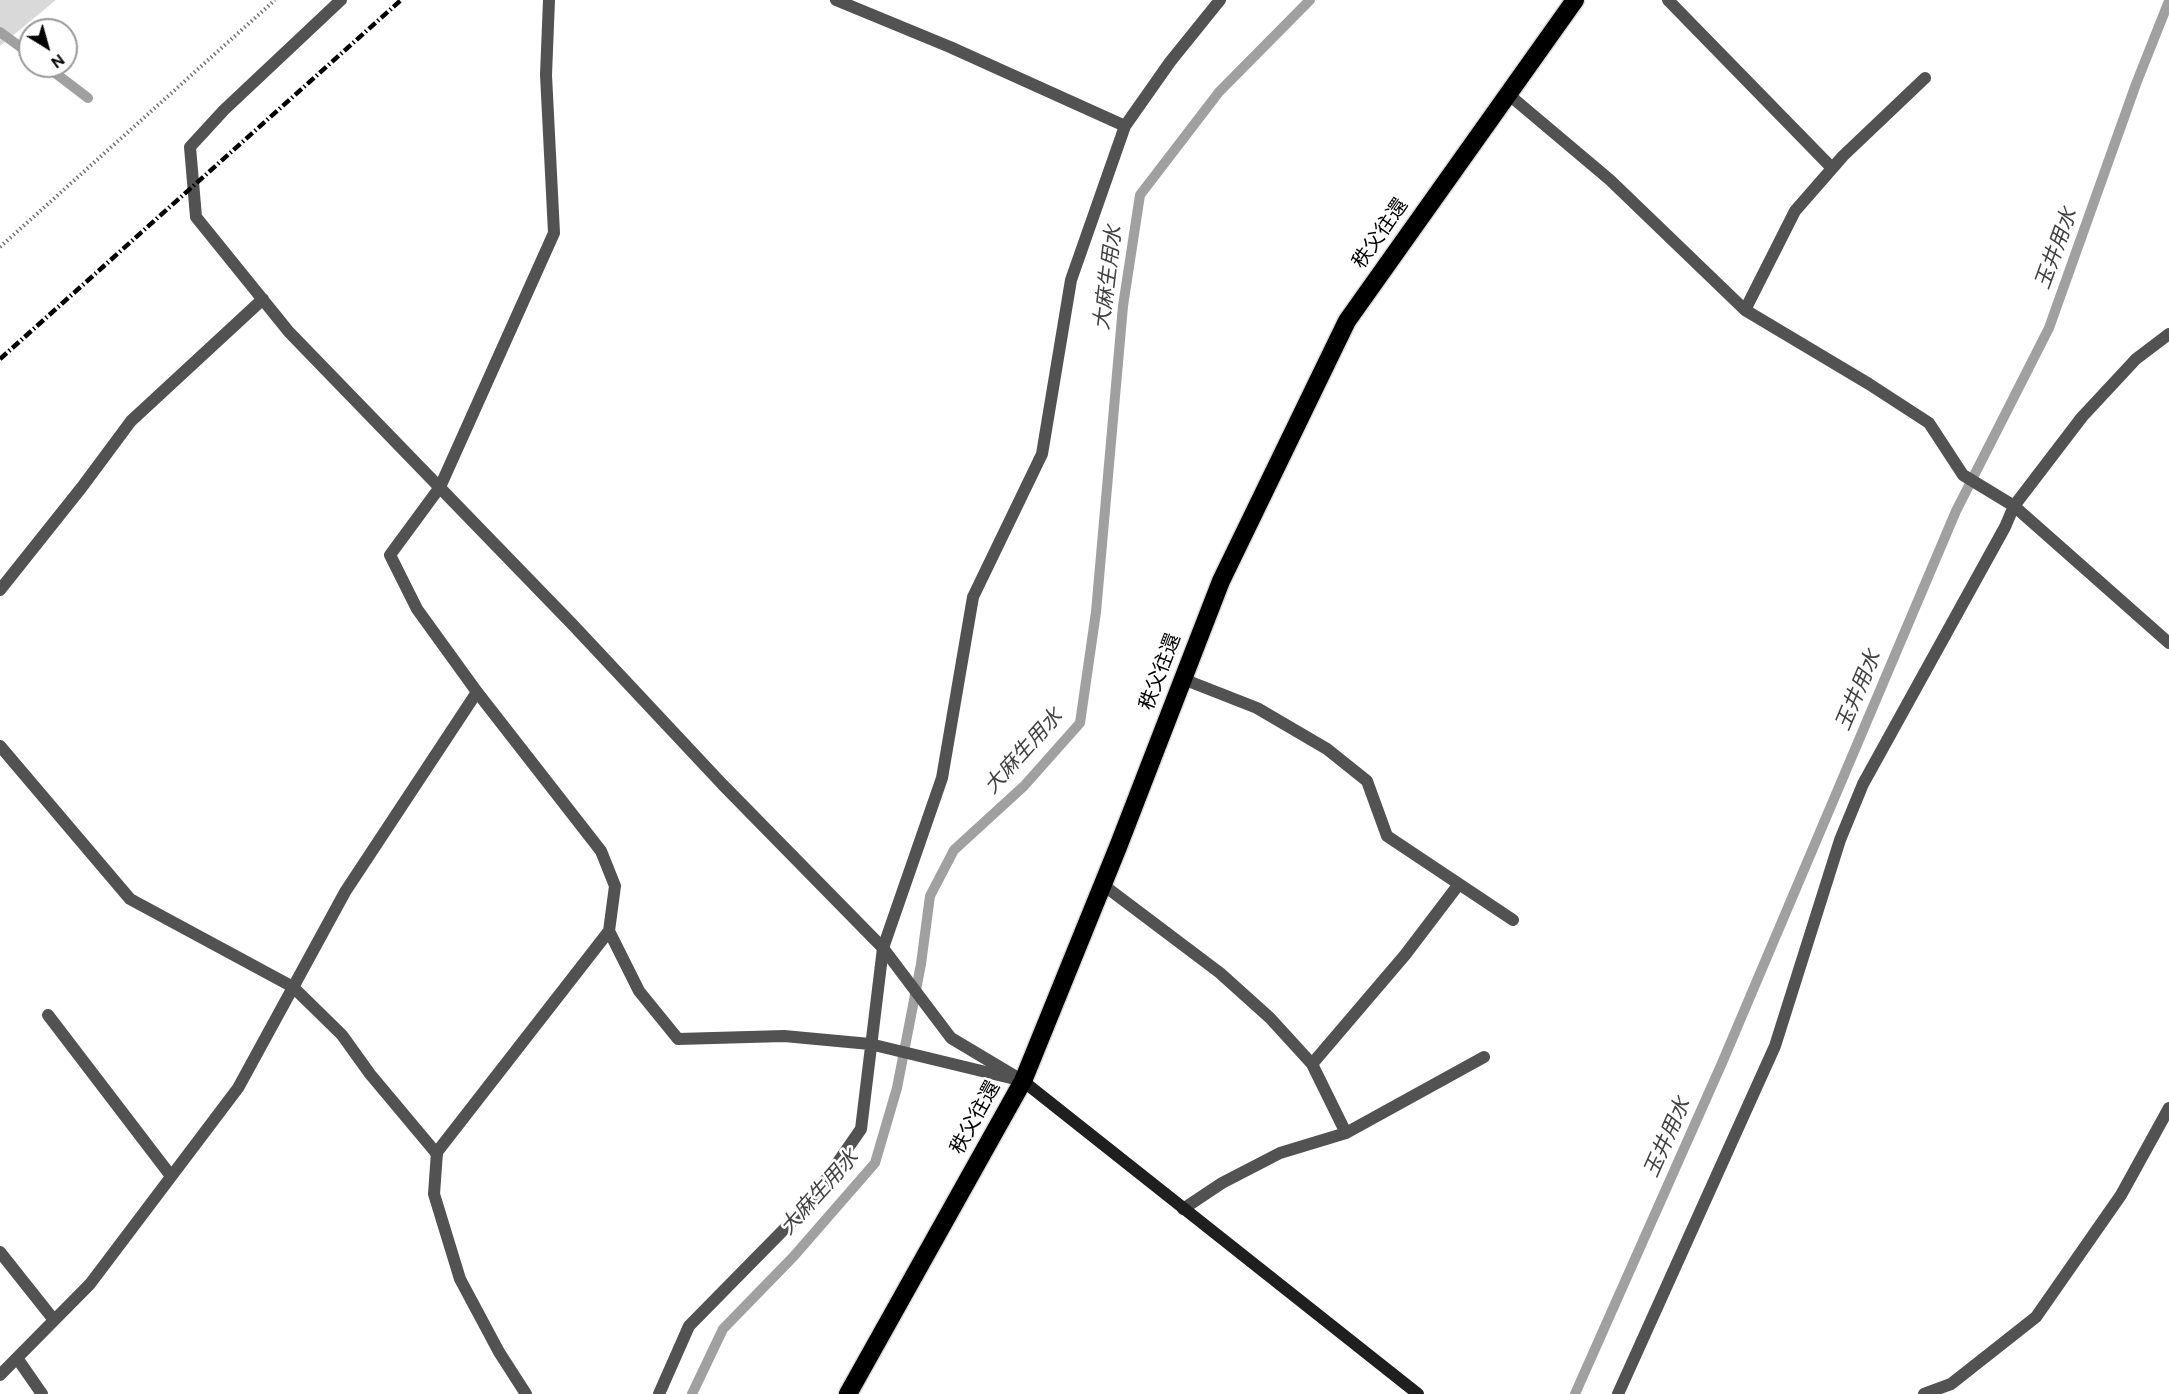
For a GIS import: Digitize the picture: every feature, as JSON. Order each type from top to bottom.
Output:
[{"type":"highway","name":"秩父往還","points":[[848,1394],[1023,1081],[1221,581],[1347,321],[1575,0]]},
{"type":"street","points":[[341,0],[224,110],[189,147],[196,217],[289,332],[573,625],[723,785],[883,948],[951,1038],[1023,1081],[1418,1394]]},
{"type":"street","points":[[526,1394],[499,1352],[460,1279],[434,1194],[437,1154],[609,931],[615,886],[600,851],[477,692],[417,609],[390,555],[440,487],[554,233],[546,75],[549,0]]},
{"type":"street","points":[[836,0],[950,47],[1125,126]]},
{"type":"street","points":[[659,1394],[689,1326],[809,1204],[861,1129],[883,948],[942,778],[973,597],[1042,454],[1071,280],[1125,126],[1170,62],[1220,0]]},
{"type":"street","points":[[1668,0],[1833,168]]},
{"type":"street","points":[[1745,310],[1795,211],[1833,168],[1925,78]]},
{"type":"street","points":[[1508,94],[1610,180],[1745,310],[1929,423],[1963,475],[2014,506],[2169,643]]},
{"type":"street","points":[[0,590],[131,421],[263,299]]},
{"type":"street","points":[[1618,1394],[1775,1046],[1840,840],[1863,784],[2005,527],[2014,506],[2082,417],[2136,359],[2169,334]]},
{"type":"street","points":[[1183,679],[1257,708],[1327,749],[1367,781],[1387,836],[1514,920]]},
{"type":"street","points":[[0,1375],[90,1284],[237,1089],[345,892],[477,692]]},
{"type":"street","points":[[0,747],[130,899],[293,987],[342,1035],[370,1074],[437,1154]]},
{"type":"street","points":[[1102,884],[1220,973],[1270,1018],[1312,1064],[1346,1133]]},
{"type":"street","points":[[1312,1064],[1405,955],[1459,884]]},
{"type":"street","points":[[609,931],[639,991],[678,1039],[784,1036],[870,1044],[1023,1081]]},
{"type":"street","points":[[48,1015],[171,1176]]},
{"type":"street","points":[[1183,1209],[1222,1183],[1280,1153],[1346,1133],[1484,1057]]},
{"type":"street","points":[[1924,1394],[1951,1384],[2036,1317],[2121,1196],[2169,1108]]},
{"type":"street","points":[[0,1252],[54,1320]]},
{"type":"street","points":[[16,1358],[42,1394]]},
{"type":"path","points":[[0,246],[275,0]]},
{"type":"shaded area","points":[[0,0],[56,0],[34,18],[18,18],[18,31],[0,46]]},
{"type":"waterway","name":"大麻生用水","points":[[692,1394],[723,1329],[794,1256],[875,1163],[897,1088],[921,964],[930,896],[954,850],[1024,786],[1080,723],[1096,612],[1123,306],[1140,195],[1219,92],[1310,0]]},
{"type":"waterway","name":"玉井用水","points":[[1575,1394],[1722,1063],[1956,511],[2049,328],[2136,84],[2169,1]]},
{"type":"waterway","points":[[0,32],[18,45]]},
{"type":"waterway","points":[[62,78],[88,98]]},
{"type":"railway","points":[[0,359],[401,0]]}]
